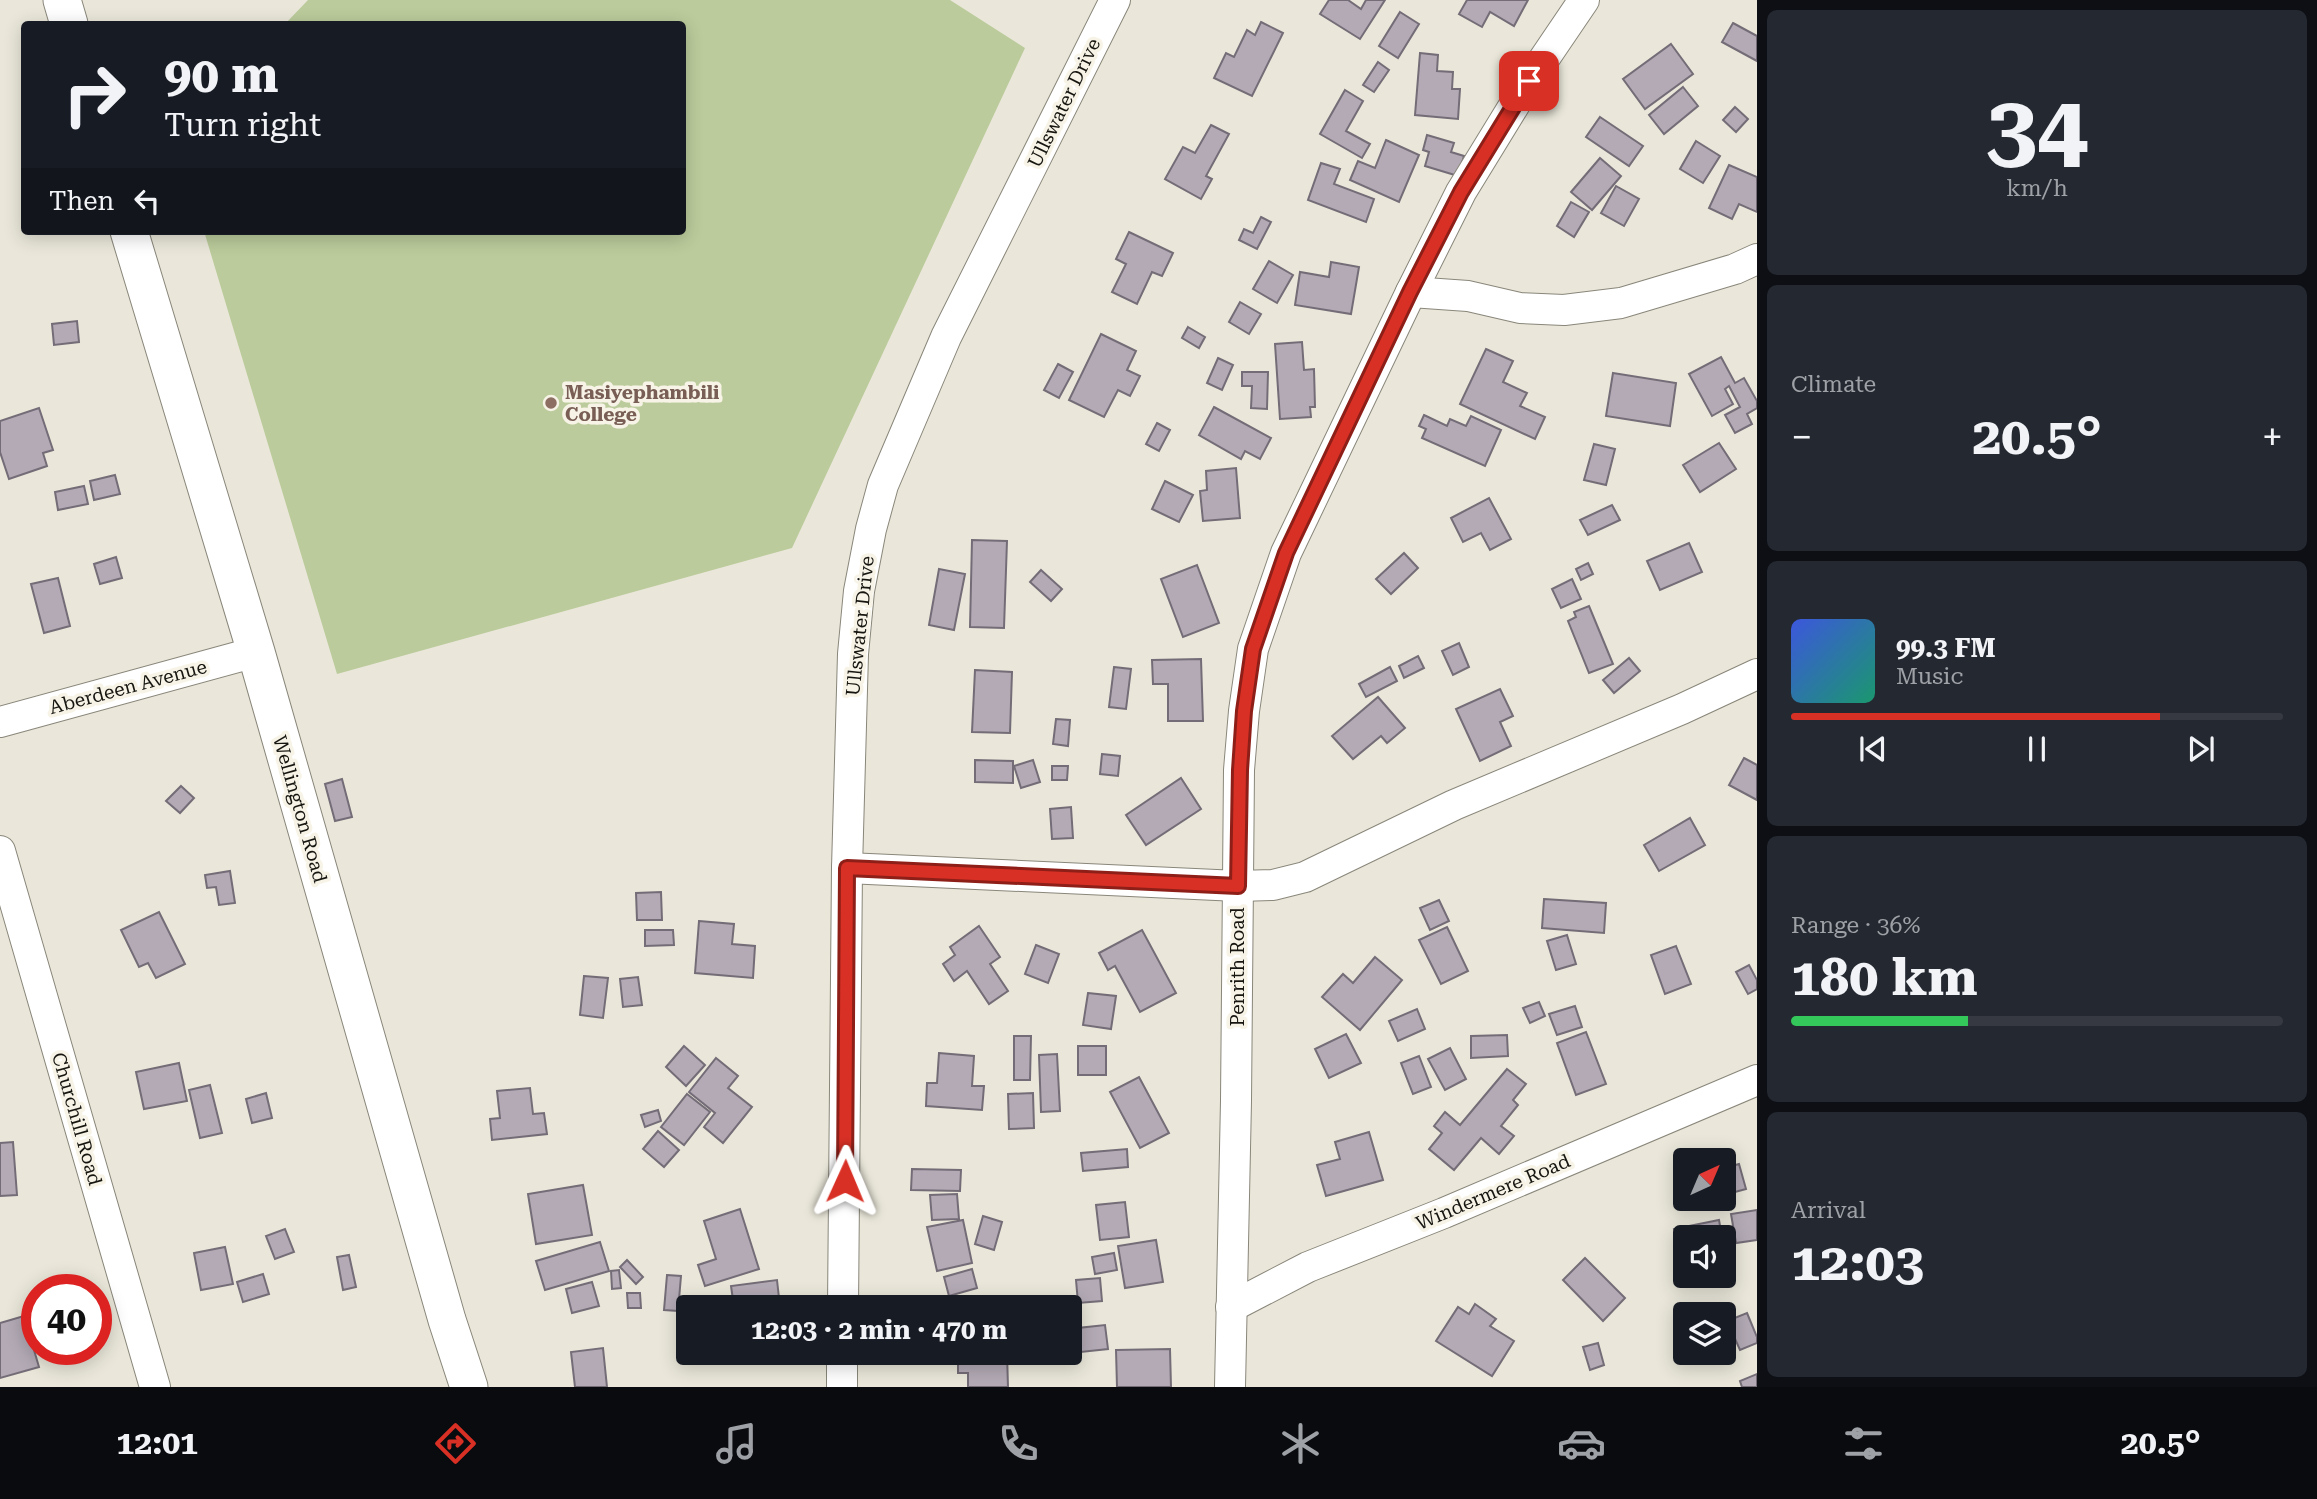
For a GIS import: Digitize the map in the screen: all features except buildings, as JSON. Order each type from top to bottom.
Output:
[{"type":"main road","points":[[62,0],[68,21]]},
{"type":"main road","name":"Wellington Road","points":[[130,235],[256,652],[447,1320],[469,1387]]},
{"type":"street","name":"Ullswater Drive","points":[[843,1295],[847,868],[853,654],[859,590],[871,529],[883,485],[946,337],[1115,0]]},
{"type":"street","name":"Penrith Road","points":[[1230,1387],[1240,770],[1244,711],[1253,649],[1286,553],[1410,292],[1468,181],[1529,81],[1584,0]]},
{"type":"street","points":[[1410,292],[1468,296],[1520,309],[1564,310],[1621,303],[1735,269],[1757,259]]},
{"type":"street","name":"Aberdeen Avenue","points":[[0,722],[256,652]]},
{"type":"street","points":[[847,868],[1238,886],[1273,885],[1305,877],[1454,805],[1682,709],[1757,674]]},
{"type":"street","name":"Churchill Road","points":[[0,851],[155,1387]]},
{"type":"street","name":"Windermere Road","points":[[1231,1307],[1308,1267],[1457,1208],[1757,1080]]},
{"type":"street","points":[[842,1365],[842,1387]]},
{"type":"green space","name":"Masiyephambili College","points":[[308,0],[950,0],[1025,48],[792,548],[337,674],[205,235],[686,235],[686,21],[288,21]]},
{"type":"place","name":"Masiyephambili College","points":[[551,403]]},
{"type":"route","points":[[845,1181],[847,868],[1238,886],[1244,711],[1253,649],[1286,553],[1410,292],[1461,192],[1529,81]]}]
